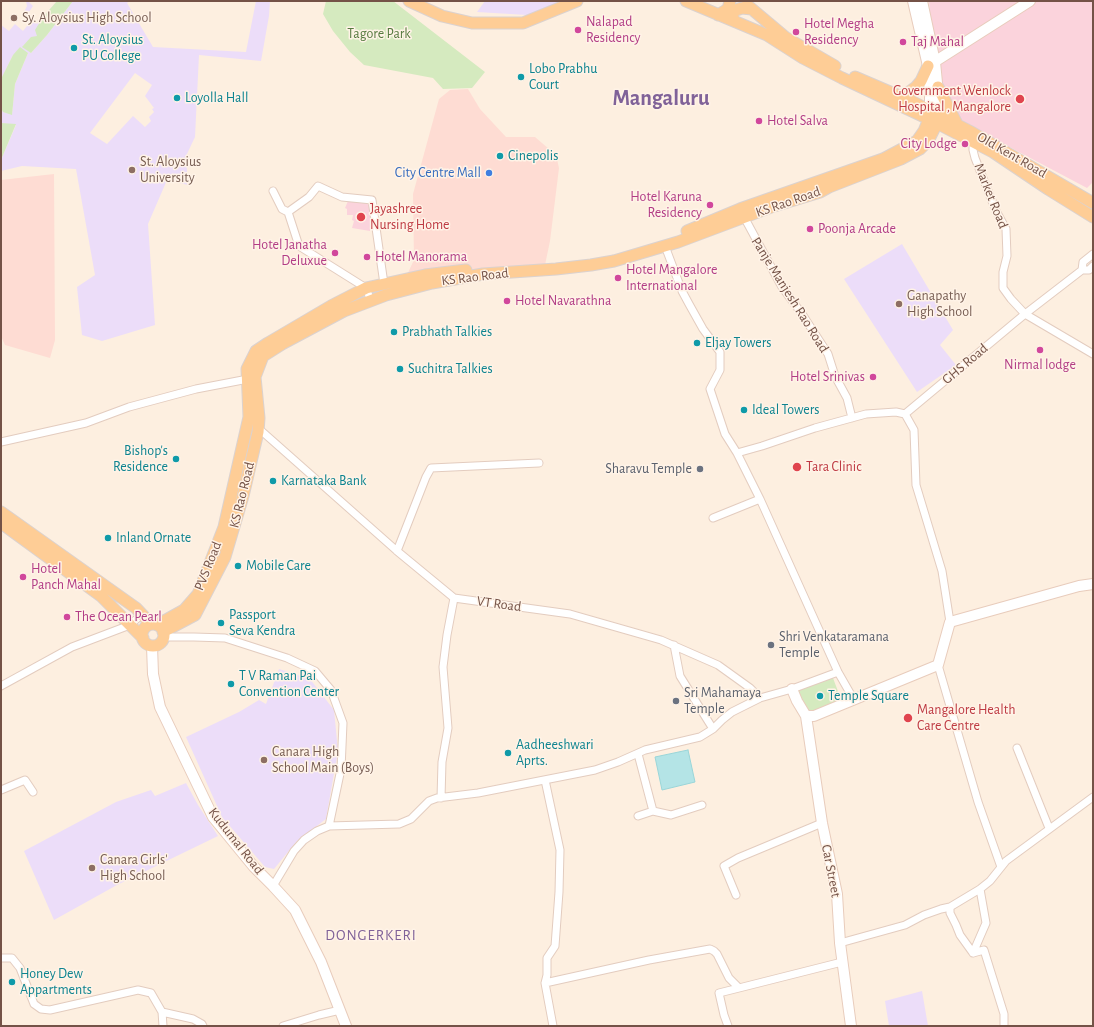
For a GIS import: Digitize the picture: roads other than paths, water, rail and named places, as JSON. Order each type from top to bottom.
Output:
[{"type":"main road","points":[[409,1],[442,16],[472,23],[523,23],[577,1]]},
{"type":"main road","points":[[686,1],[766,35],[803,58],[842,78],[933,117]]},
{"type":"main road","points":[[718,15],[728,9],[730,1]]},
{"type":"main road","points":[[742,1],[785,37],[846,73],[900,96],[993,152],[1093,217]]},
{"type":"main road","points":[[736,22],[732,17],[736,10],[742,8],[752,9]]},
{"type":"main road","points":[[900,96],[908,93],[916,87],[932,64]]},
{"type":"main road","points":[[938,87],[957,124]]},
{"type":"main road","points":[[247,374],[256,351],[331,306],[366,288],[425,275],[482,268],[574,261],[630,252],[662,239],[676,236],[742,213],[883,159],[917,141],[933,117]]},
{"type":"main road","name":"Old Kent Road","points":[[933,117],[957,124],[973,132],[1093,203]]},
{"type":"main road","name":"KS Rao Road","points":[[159,629],[195,615],[225,557],[243,496],[258,427],[256,377],[263,356],[309,329],[344,311],[386,295],[432,283],[483,274],[556,269],[614,261],[665,246],[742,213]]},
{"type":"main road","name":"PVS Road","points":[[159,629],[184,610],[198,594],[224,528],[249,417],[247,374]]},
{"type":"main road","points":[[1,512],[136,608],[159,629],[161,642],[152,646],[147,644],[143,638],[101,596],[1,523]]},
{"type":"main road","points":[[143,638],[143,630],[146,627],[159,629]]},
{"type":"street","points":[[914,1],[938,87],[933,117]]},
{"type":"street","points":[[922,1],[932,64],[930,97],[933,117]]},
{"type":"street","points":[[932,64],[1030,1]]},
{"type":"street","name":"Market Road","points":[[973,141],[975,158],[996,211],[1006,229],[1007,256],[1003,272],[1003,288],[1010,299],[1025,314],[1093,354]]},
{"type":"street","points":[[288,212],[309,197],[318,186],[342,197],[372,200],[384,284]]},
{"type":"street","points":[[273,191],[282,209],[288,212],[299,246],[366,288],[371,301]]},
{"type":"street","name":"Panje Manjesh Rao Road","points":[[742,213],[782,287],[802,314],[828,354],[835,376],[847,398],[852,418]]},
{"type":"street","points":[[665,246],[689,304],[703,329],[720,352],[720,370],[710,389],[725,434],[737,453],[760,499],[838,672],[854,700]]},
{"type":"street","points":[[1093,254],[1083,262],[1082,270],[1089,270],[1093,266]]},
{"type":"street","name":"GHS Road","points":[[906,414],[1025,314],[1082,270]]},
{"type":"street","points":[[1,442],[86,423],[129,407],[247,374]]},
{"type":"street","points":[[737,453],[815,428],[866,414],[896,412],[906,414],[914,430],[916,485],[942,571],[950,622],[938,665],[978,802],[1002,859],[1002,867],[990,881],[980,889],[950,907],[924,915],[905,925],[840,943]]},
{"type":"street","points":[[248,422],[258,427],[397,551],[454,598],[443,667],[448,728],[442,762],[441,798]]},
{"type":"street","points":[[397,551],[426,477],[431,468],[539,464]]},
{"type":"street","points":[[713,518],[760,499]]},
{"type":"street","points":[[950,622],[1079,586],[1093,584]]},
{"type":"street","name":"VT Road","points":[[454,598],[570,614],[661,640],[718,665],[750,688],[760,698]]},
{"type":"street","points":[[1,686],[72,647],[130,625],[142,614]]},
{"type":"street","points":[[159,629],[194,636],[225,638],[287,658],[315,671],[331,690],[343,723],[341,769],[329,826]]},
{"type":"street","name":"Kudumal Road","points":[[152,646],[153,674],[160,707],[213,817],[254,867],[295,910],[321,962],[346,1026]]},
{"type":"street","points":[[674,646],[680,676],[713,729]]},
{"type":"street","points":[[792,689],[796,701],[806,716],[814,716],[938,665]]},
{"type":"street","points":[[273,886],[294,850],[304,840],[317,831],[329,826],[399,824],[411,819],[429,802],[441,798],[478,793],[595,770],[645,750],[700,737],[713,729],[732,712],[760,698],[792,689],[838,672]]},
{"type":"street","name":"Car Street","points":[[806,716],[822,823],[837,894],[842,962],[851,1026]]},
{"type":"street","points":[[1017,748],[1049,828]]},
{"type":"street","points":[[638,754],[653,811]]},
{"type":"street","points":[[1,790],[25,780],[34,792]]},
{"type":"street","points":[[545,780],[560,850],[559,898],[555,946],[547,958],[547,975],[545,983],[553,1026]]},
{"type":"street","points":[[1002,859],[1093,797]]},
{"type":"street","points":[[638,816],[653,811],[671,815],[702,805]]},
{"type":"street","points":[[736,895],[724,866],[738,858],[822,823]]},
{"type":"street","points":[[973,953],[986,922],[980,889]]},
{"type":"street","points":[[950,907],[950,913],[960,935],[973,953]]},
{"type":"street","points":[[545,983],[649,960],[710,949],[717,954],[729,978],[738,988]]},
{"type":"street","points":[[973,953],[984,950],[1004,1014],[1004,1026]]},
{"type":"street","points":[[1,958],[12,958],[20,968],[34,1004],[41,1009],[50,1010],[138,990],[151,993],[162,1012],[163,1026]]},
{"type":"street","points":[[728,1026],[724,1016],[719,993],[842,962]]},
{"type":"street","points":[[283,1026],[340,1010]]},
{"type":"street","points":[[162,1012],[192,1019],[203,1026]]},
{"type":"water","points":[[688,750],[695,782],[662,790],[655,757]]},
{"type":"place","name":"Sy. Aloysius High School","points":[[14,18]]},
{"type":"place","name":"Nalapad Residency","points":[[578,30]]},
{"type":"place","name":"Hotel Megha Residency","points":[[796,32]]},
{"type":"place","name":"Taj Mahal","points":[[903,42]]},
{"type":"place","name":"St. Aloysius PU College","points":[[74,48]]},
{"type":"place","name":"Lobo Prabhu Court","points":[[521,77]]},
{"type":"place","name":"Loyolla Hall","points":[[177,98]]},
{"type":"place","name":"Government Wenlock Hospital , Mangalore","points":[[1020,99]]},
{"type":"place","name":"Hotel Salva","points":[[759,121]]},
{"type":"place","name":"City Lodge","points":[[965,144]]},
{"type":"place","name":"Cinepolis","points":[[500,156]]},
{"type":"place","name":"St. Aloysius University","points":[[132,170]]},
{"type":"place","name":"City Centre Mall","points":[[489,173]]},
{"type":"place","name":"Hotel Karuna Residency","points":[[710,205]]},
{"type":"place","name":"Jayashree Nursing Home","points":[[361,217]]},
{"type":"place","name":"Poonja Arcade","points":[[810,229]]},
{"type":"place","name":"Hotel Janatha Deluxue","points":[[335,253]]},
{"type":"place","name":"Hotel Manorama","points":[[367,257]]},
{"type":"place","name":"Hotel Mangalore International","points":[[618,278]]},
{"type":"place","name":"Hotel Navarathna","points":[[507,301]]},
{"type":"place","name":"Ganapathy High School","points":[[899,304]]},
{"type":"place","name":"Prabhath Talkies","points":[[394,332]]},
{"type":"place","name":"Eljay Towers","points":[[697,343]]},
{"type":"place","name":"Nirmal lodge","points":[[1040,350]]},
{"type":"place","name":"Suchitra Talkies","points":[[400,369]]},
{"type":"place","name":"Hotel Srinivas","points":[[873,377]]},
{"type":"place","name":"Ideal Towers","points":[[744,410]]},
{"type":"place","name":"Bishop's Residence","points":[[176,459]]},
{"type":"place","name":"Tara Clinic","points":[[797,467]]},
{"type":"place","name":"Sharavu Temple","points":[[700,469]]},
{"type":"place","name":"Karnataka Bank","points":[[273,481]]},
{"type":"place","name":"Inland Ornate","points":[[108,538]]},
{"type":"place","name":"Mobile Care","points":[[238,566]]},
{"type":"place","name":"Hotel Panch Mahal","points":[[23,577]]},
{"type":"place","name":"The Ocean Pearl","points":[[67,617]]},
{"type":"place","name":"Passport Seva Kendra","points":[[221,623]]},
{"type":"place","name":"Shri Venkataramana Temple","points":[[771,645]]},
{"type":"place","name":"T V Raman Pai Convention Center","points":[[231,684]]},
{"type":"place","name":"Temple Square","points":[[820,696]]},
{"type":"place","name":"Sri Mahamaya Temple","points":[[676,701]]},
{"type":"place","name":"Mangalore Health Care Centre","points":[[908,718]]},
{"type":"place","name":"Aadheeshwari Aprts.","points":[[508,753]]},
{"type":"place","name":"Canara High School Main (Boys)","points":[[264,760]]},
{"type":"place","name":"Canara Girls' High School","points":[[92,868]]},
{"type":"place","name":"Honey Dew Appartments","points":[[12,982]]},
{"type":"district","name":"Mangaluru","points":[[661,98]]},
{"type":"district","name":"DONGERKERI","points":[[371,935]]},
{"type":"park label","name":"Tagore Park","points":[[379,34]]}]
